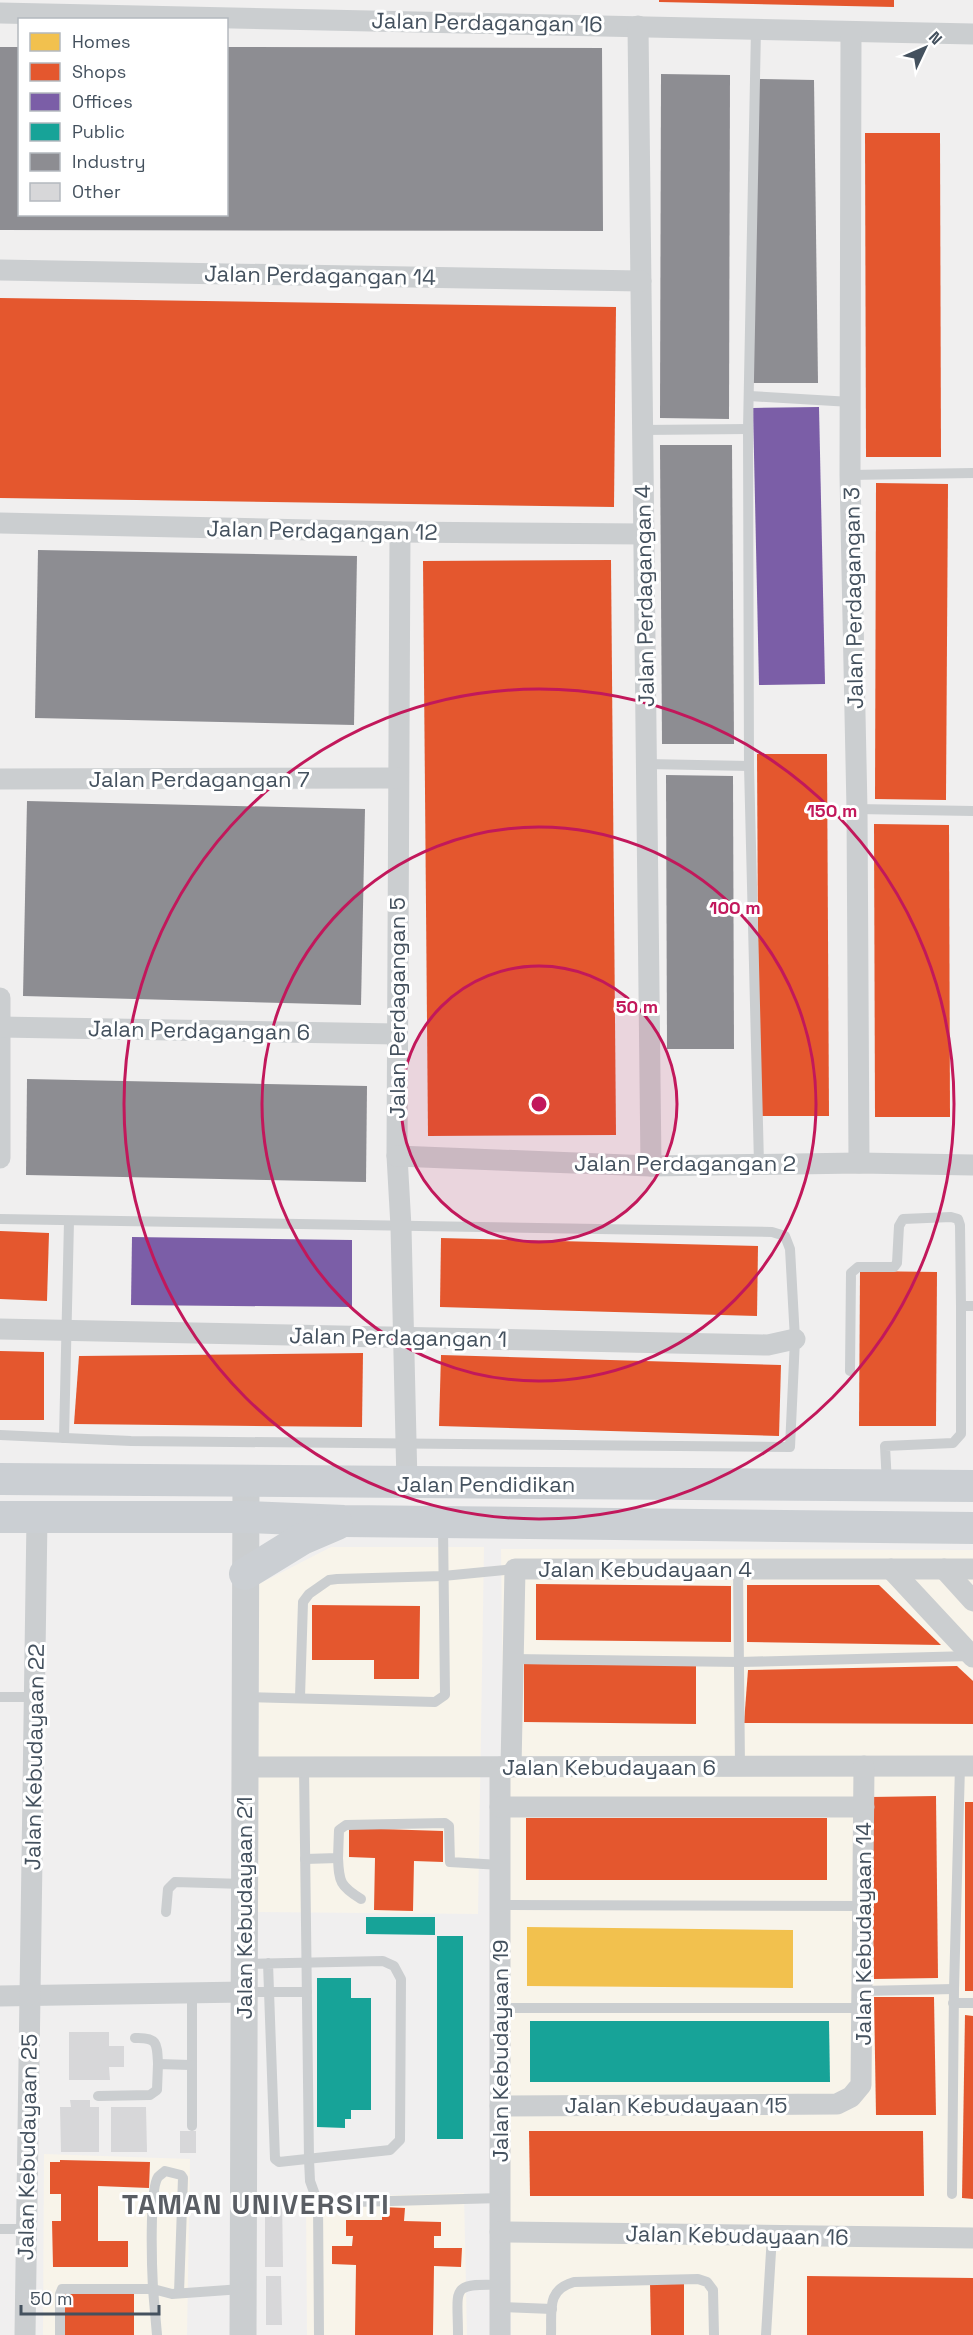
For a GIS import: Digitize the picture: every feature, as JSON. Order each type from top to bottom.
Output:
[{"type":"main road","points":[[932,1486],[973,1478]]},
{"type":"main road","name":"Jalan Pendidikan","points":[[0,1479],[407,1484],[973,1486]]},
{"type":"main road","name":"Jalan Pendidikan","points":[[0,1517],[973,1528]]},
{"type":"main road","points":[[246,1574],[302,1539],[344,1521]]},
{"type":"main road","name":"Jalan Pendidikan","points":[[763,1526],[925,1542],[973,1542]]},
{"type":"street","name":"Jalan Perdagangan 16","points":[[0,13],[973,34]]},
{"type":"street","name":"Jalan Perdagangan 4","points":[[638,26],[651,1166]]},
{"type":"street","name":"Jalan Perdagangan 3","points":[[850,33],[850,475],[857,809],[859,1163]]},
{"type":"street","name":"Jalan Perdagangan 14","points":[[0,270],[641,281]]},
{"type":"street","name":"Jalan Perdagangan 12","points":[[0,523],[399,532],[644,534]]},
{"type":"street","name":"Jalan Perdagangan 5","points":[[399,532],[397,1156],[401,1227],[407,1484]]},
{"type":"street","name":"Jalan Perdagangan 7","points":[[0,779],[397,778]]},
{"type":"street","points":[[0,998],[0,1158]]},
{"type":"street","name":"Jalan Perdagangan 6","points":[[0,1028],[397,1034]]},
{"type":"street","name":"Jalan Perdagangan 2","points":[[397,1156],[651,1166],[859,1163],[973,1165]]},
{"type":"street","name":"Jalan Perdagangan 1","points":[[0,1329],[768,1345],[795,1339]]},
{"type":"street","name":"Jalan Kebudayaan 21","points":[[243,2335],[256,1992],[256,1963],[244,1884],[246,1481]]},
{"type":"street","name":"Jalan Kebudayaan 22","points":[[30,1996],[38,1518]]},
{"type":"street","name":"Jalan Kebudayaan 4","points":[[506,1767],[513,1659],[515,1569],[973,1569]]},
{"type":"street","points":[[891,1569],[972,1656]]},
{"type":"street","points":[[944,1569],[973,1600]]},
{"type":"street","name":"Jalan Kebudayaan 14","points":[[851,2097],[861,2085],[864,1766]]},
{"type":"street","name":"Jalan Kebudayaan 6","points":[[245,1767],[966,1766]]},
{"type":"street","name":"Jalan Kebudayaan 19","points":[[500,2335],[500,1807],[506,1767]]},
{"type":"street","points":[[500,1807],[864,1807]]},
{"type":"street","points":[[0,1996],[256,1992]]},
{"type":"street","name":"Jalan Kebudayaan 25","points":[[25,2335],[30,1996]]},
{"type":"street","name":"Jalan Kebudayaan 15","points":[[500,2106],[837,2104],[851,2097]]},
{"type":"street","name":"Jalan Kebudayaan 16","points":[[500,2232],[973,2238]]},
{"type":"lane","points":[[756,29],[748,429],[749,766],[759,1164]]},
{"type":"lane","points":[[749,396],[851,402]]},
{"type":"lane","points":[[643,430],[748,429]]},
{"type":"lane","points":[[850,475],[973,473]]},
{"type":"lane","points":[[646,764],[749,766]]},
{"type":"lane","points":[[857,809],[973,811]]},
{"type":"lane","points":[[850,1371],[851,1273],[858,1267],[894,1267],[897,1263],[899,1226],[903,1219],[951,1217],[958,1219],[960,1225],[961,1434],[953,1443],[885,1446],[887,1485]]},
{"type":"lane","points":[[0,1219],[772,1232],[785,1236],[790,1249],[795,1339],[790,1447],[131,1441],[0,1435]]},
{"type":"lane","points":[[64,1438],[69,1221]]},
{"type":"lane","points":[[961,1306],[973,1306]]},
{"type":"lane","points":[[245,1696],[435,1702],[441,1700],[445,1695],[442,1522]]},
{"type":"lane","points":[[300,1697],[303,1602],[309,1594],[329,1580],[443,1576],[515,1569]]},
{"type":"lane","points":[[738,1569],[740,1767]]},
{"type":"lane","points":[[513,1659],[740,1662],[972,1656]]},
{"type":"lane","points":[[0,1697],[35,1697]]},
{"type":"lane","points":[[952,2194],[954,1989],[966,1766]]},
{"type":"lane","points":[[304,1767],[309,2159],[310,2181],[318,2203],[319,2335]]},
{"type":"lane","points":[[361,1899],[344,1888],[339,1878],[339,1830],[346,1825],[445,1823],[448,1826],[450,1862],[500,1865]]},
{"type":"lane","points":[[305,1859],[338,1858]]},
{"type":"lane","points":[[166,1912],[168,1889],[175,1882],[244,1884]]},
{"type":"lane","points":[[500,1905],[863,1906]]},
{"type":"lane","points":[[256,1963],[383,1961],[394,1966],[401,1979],[400,2140],[390,2150],[279,2163],[274,2154],[256,1992],[307,1992]]},
{"type":"lane","points":[[500,2008],[862,2000],[954,1989]]},
{"type":"lane","points":[[192,1992],[190,2065],[192,2126]]},
{"type":"lane","points":[[954,2002],[973,2003]]},
{"type":"lane","points":[[98,2096],[157,2091],[156,2044],[154,2040],[147,2038],[135,2038]]},
{"type":"lane","points":[[158,2064],[190,2065]]},
{"type":"lane","points":[[157,2335],[153,2289],[152,2227],[157,2178],[165,2171],[175,2172],[183,2178],[178,2293]]},
{"type":"lane","points":[[318,2203],[501,2198]]},
{"type":"lane","points":[[0,2229],[26,2229]]},
{"type":"lane","points":[[766,2335],[772,2235]]},
{"type":"lane","points":[[551,2335],[553,2297],[562,2286],[574,2282],[698,2279],[707,2282],[712,2290],[714,2335]]},
{"type":"lane","points":[[458,2335],[458,2293],[464,2287],[473,2284],[501,2285]]},
{"type":"lane","points":[[60,2335],[62,2289],[153,2289],[178,2293],[243,2289]]},
{"type":"lane","points":[[500,2307],[552,2309]]},
{"type":"shaded area","points":[[331,1547],[484,1547],[478,1914],[258,1912],[259,1584]]},
{"type":"shaded area","points":[[501,1549],[973,1550],[973,2335],[511,2335]]},
{"type":"shaded area","points":[[44,2154],[190,2159],[187,2335],[43,2335]]},
{"type":"shaded area","points":[[464,2193],[467,2335],[307,2335],[306,2198]]},
{"type":"building: Homes","points":[[527,1927],[793,1930],[793,1988],[527,1986]]},
{"type":"building: Shops","points":[[659,0],[894,0],[894,7],[659,2]]},
{"type":"building: Shops","points":[[865,133],[940,133],[941,457],[866,457]]},
{"type":"building: Shops","points":[[0,298],[616,307],[614,507],[0,498]]},
{"type":"building: Shops","points":[[876,483],[948,484],[946,800],[875,799]]},
{"type":"building: Shops","points":[[611,560],[616,1135],[428,1136],[423,561]]},
{"type":"building: Shops","points":[[757,754],[827,754],[829,1116],[759,1116]]},
{"type":"building: Shops","points":[[874,824],[949,825],[950,1117],[875,1117]]},
{"type":"building: Shops","points":[[0,1231],[49,1233],[47,1301],[0,1299]]},
{"type":"building: Shops","points":[[441,1238],[758,1246],[757,1316],[440,1307]]},
{"type":"building: Shops","points":[[860,1271],[937,1272],[936,1426],[859,1426]]},
{"type":"building: Shops","points":[[0,1351],[44,1352],[44,1420],[0,1420]]},
{"type":"building: Shops","points":[[363,1353],[362,1427],[74,1424],[79,1356]]},
{"type":"building: Shops","points":[[441,1355],[781,1365],[779,1436],[439,1426]]},
{"type":"building: Shops","points":[[536,1584],[731,1586],[731,1642],[536,1640]]},
{"type":"building: Shops","points":[[747,1585],[879,1585],[941,1645],[747,1642]]},
{"type":"building: Shops","points":[[312,1605],[420,1606],[419,1679],[374,1679],[374,1660],[312,1660]]},
{"type":"building: Shops","points":[[524,1664],[696,1665],[696,1724],[524,1722]]},
{"type":"building: Shops","points":[[957,1666],[973,1681],[973,1724],[744,1723],[748,1670]]},
{"type":"building: Shops","points":[[936,1796],[938,1978],[874,1979],[871,1797]]},
{"type":"building: Shops","points":[[965,1802],[973,1802],[973,1991],[965,1991]]},
{"type":"building: Shops","points":[[526,1818],[827,1818],[827,1880],[526,1880]]},
{"type":"building: Shops","points":[[349,1828],[443,1831],[443,1862],[414,1861],[413,1911],[374,1910],[375,1858],[349,1857]]},
{"type":"building: Shops","points":[[874,1997],[934,1997],[936,2115],[876,2115]]},
{"type":"building: Shops","points":[[965,2015],[973,2016],[973,2199],[962,2198]]},
{"type":"building: Shops","points":[[529,2131],[923,2131],[924,2196],[530,2196]]},
{"type":"building: Shops","points":[[60,2160],[150,2162],[149,2188],[98,2186],[98,2241],[128,2241],[128,2267],[53,2267],[52,2221],[61,2221],[61,2194],[50,2194],[50,2162],[60,2162]]},
{"type":"building: Shops","points":[[382,2207],[405,2208],[404,2221],[441,2222],[441,2236],[434,2236],[434,2248],[462,2248],[461,2267],[434,2266],[433,2335],[355,2335],[356,2265],[332,2264],[332,2246],[352,2246],[353,2236],[346,2236],[346,2220],[382,2220]]},
{"type":"building: Shops","points":[[807,2276],[973,2278],[973,2335],[807,2335]]},
{"type":"building: Shops","points":[[650,2281],[684,2281],[684,2335],[651,2335]]},
{"type":"building: Shops","points":[[65,2292],[134,2293],[134,2335],[65,2335]]},
{"type":"building: Offices","points":[[819,407],[825,684],[759,685],[753,408]]},
{"type":"building: Offices","points":[[132,1237],[352,1240],[352,1307],[131,1305]]},
{"type":"building: Public","points":[[366,1917],[435,1917],[435,1935],[366,1934]]},
{"type":"building: Public","points":[[437,1936],[463,1936],[463,2139],[437,2139]]},
{"type":"building: Public","points":[[317,1978],[351,1978],[351,1998],[371,1998],[371,2110],[351,2110],[351,2119],[345,2119],[345,2128],[317,2127]]},
{"type":"building: Public","points":[[530,2021],[829,2021],[830,2082],[530,2082]]},
{"type":"building: Industry","points":[[0,47],[18,47],[18,216],[228,216],[228,47],[602,48],[603,231],[0,230]]},
{"type":"building: Industry","points":[[661,74],[730,75],[729,419],[660,418]]},
{"type":"building: Industry","points":[[759,79],[814,80],[818,383],[752,383]]},
{"type":"building: Industry","points":[[660,445],[732,445],[734,744],[662,744]]},
{"type":"building: Industry","points":[[38,550],[357,556],[354,725],[35,718]]},
{"type":"building: Industry","points":[[666,775],[733,776],[734,1049],[667,1049]]},
{"type":"building: Industry","points":[[27,801],[365,809],[361,1005],[23,996]]},
{"type":"building: Industry","points":[[27,1079],[367,1086],[366,1182],[26,1175]]},
{"type":"building: Other","points":[[69,2032],[109,2032],[109,2046],[124,2046],[124,2067],[109,2067],[110,2080],[69,2080]]},
{"type":"building: Other","points":[[70,2100],[90,2100],[90,2107],[99,2107],[99,2152],[61,2152],[60,2107],[71,2107]]},
{"type":"building: Other","points":[[111,2107],[146,2107],[147,2152],[111,2152]]},
{"type":"building: Other","points":[[180,2131],[196,2131],[196,2153],[180,2153]]},
{"type":"building: Other","points":[[265,2195],[282,2195],[283,2267],[265,2267]]},
{"type":"building: Other","points":[[266,2276],[281,2276],[282,2325],[266,2325]]},
{"type":"district","name":"TAMAN UNIVERSITI","points":[[256,2204]]}]
